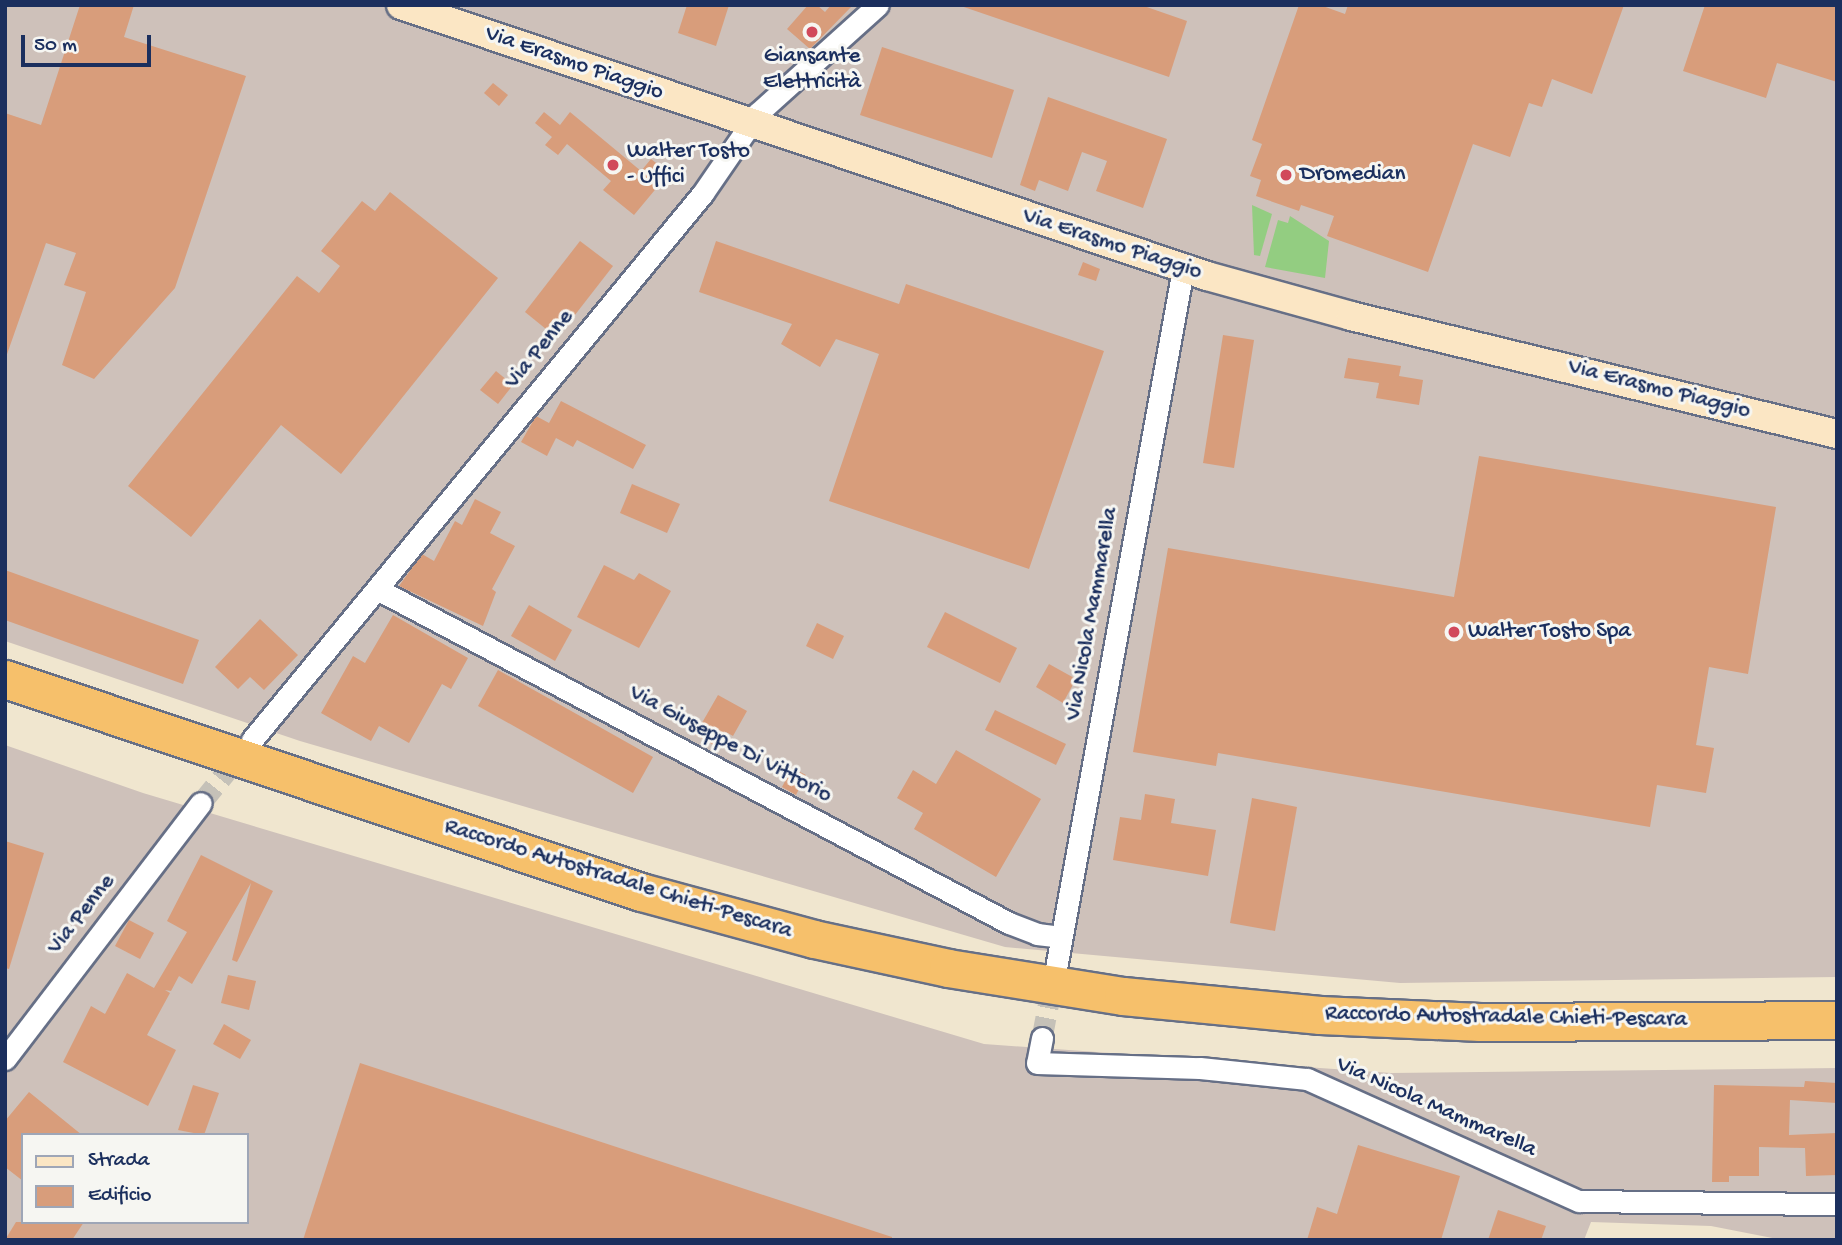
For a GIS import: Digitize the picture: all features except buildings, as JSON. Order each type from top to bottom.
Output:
[{"type":"highway","name":"Raccordo Autostradale Chieti-Pescara","points":[[5,679],[628,888],[776,929],[948,968],[1136,997],[1321,1016],[1493,1023],[1837,1020]]},
{"type":"highway","name":"Raccordo Autostradale Chieti-Pescara","points":[[5,704],[639,917],[804,961],[953,993],[1196,1029],[1335,1041],[1546,1047],[1837,1044]]},
{"type":"street","name":"Via Erasmo Piaggio","points":[[401,5],[1182,269],[1351,316],[1837,433]]},
{"type":"street","name":"Via Penne","points":[[252,740],[703,193],[749,124],[878,5]]},
{"type":"street","name":"Via Nicola Mammarella","points":[[1056,968],[1182,269]]},
{"type":"street","name":"Via Giuseppe Di Vittorio","points":[[377,589],[1009,923],[1037,934],[1061,937]]},
{"type":"street","name":"Via Penne","points":[[5,1059],[201,803]]},
{"type":"street","name":"Via Nicola Mammarella","points":[[1042,1038],[1037,1063],[1200,1068],[1307,1079],[1579,1201],[1837,1204]]},
{"type":"shaded area","points":[[5,5],[1837,5],[1837,977],[1400,983],[1005,947],[300,741],[5,641]]},
{"type":"shaded area","points":[[5,745],[143,793],[984,1044],[1391,1073],[1837,1068],[1837,1240],[1782,1240],[1711,1226],[1591,1222],[1584,1240],[5,1240]]},
{"type":"green space","points":[[1252,205],[1272,214],[1260,256],[1254,255]]},
{"type":"green space","points":[[1290,216],[1329,241],[1325,278],[1265,267],[1278,220],[1288,223]]},
{"type":"tunnel","points":[[201,803],[244,750]]},
{"type":"tunnel","points":[[1042,1038],[1054,975]]},
{"type":"place","name":"Giansante Elettricità","points":[[812,32]]},
{"type":"place","name":"Walter Tosto - Uffici","points":[[613,165]]},
{"type":"place","name":"Dromedian","points":[[1286,175]]},
{"type":"place","name":"Walter Tosto Spa","points":[[1454,632]]}]
